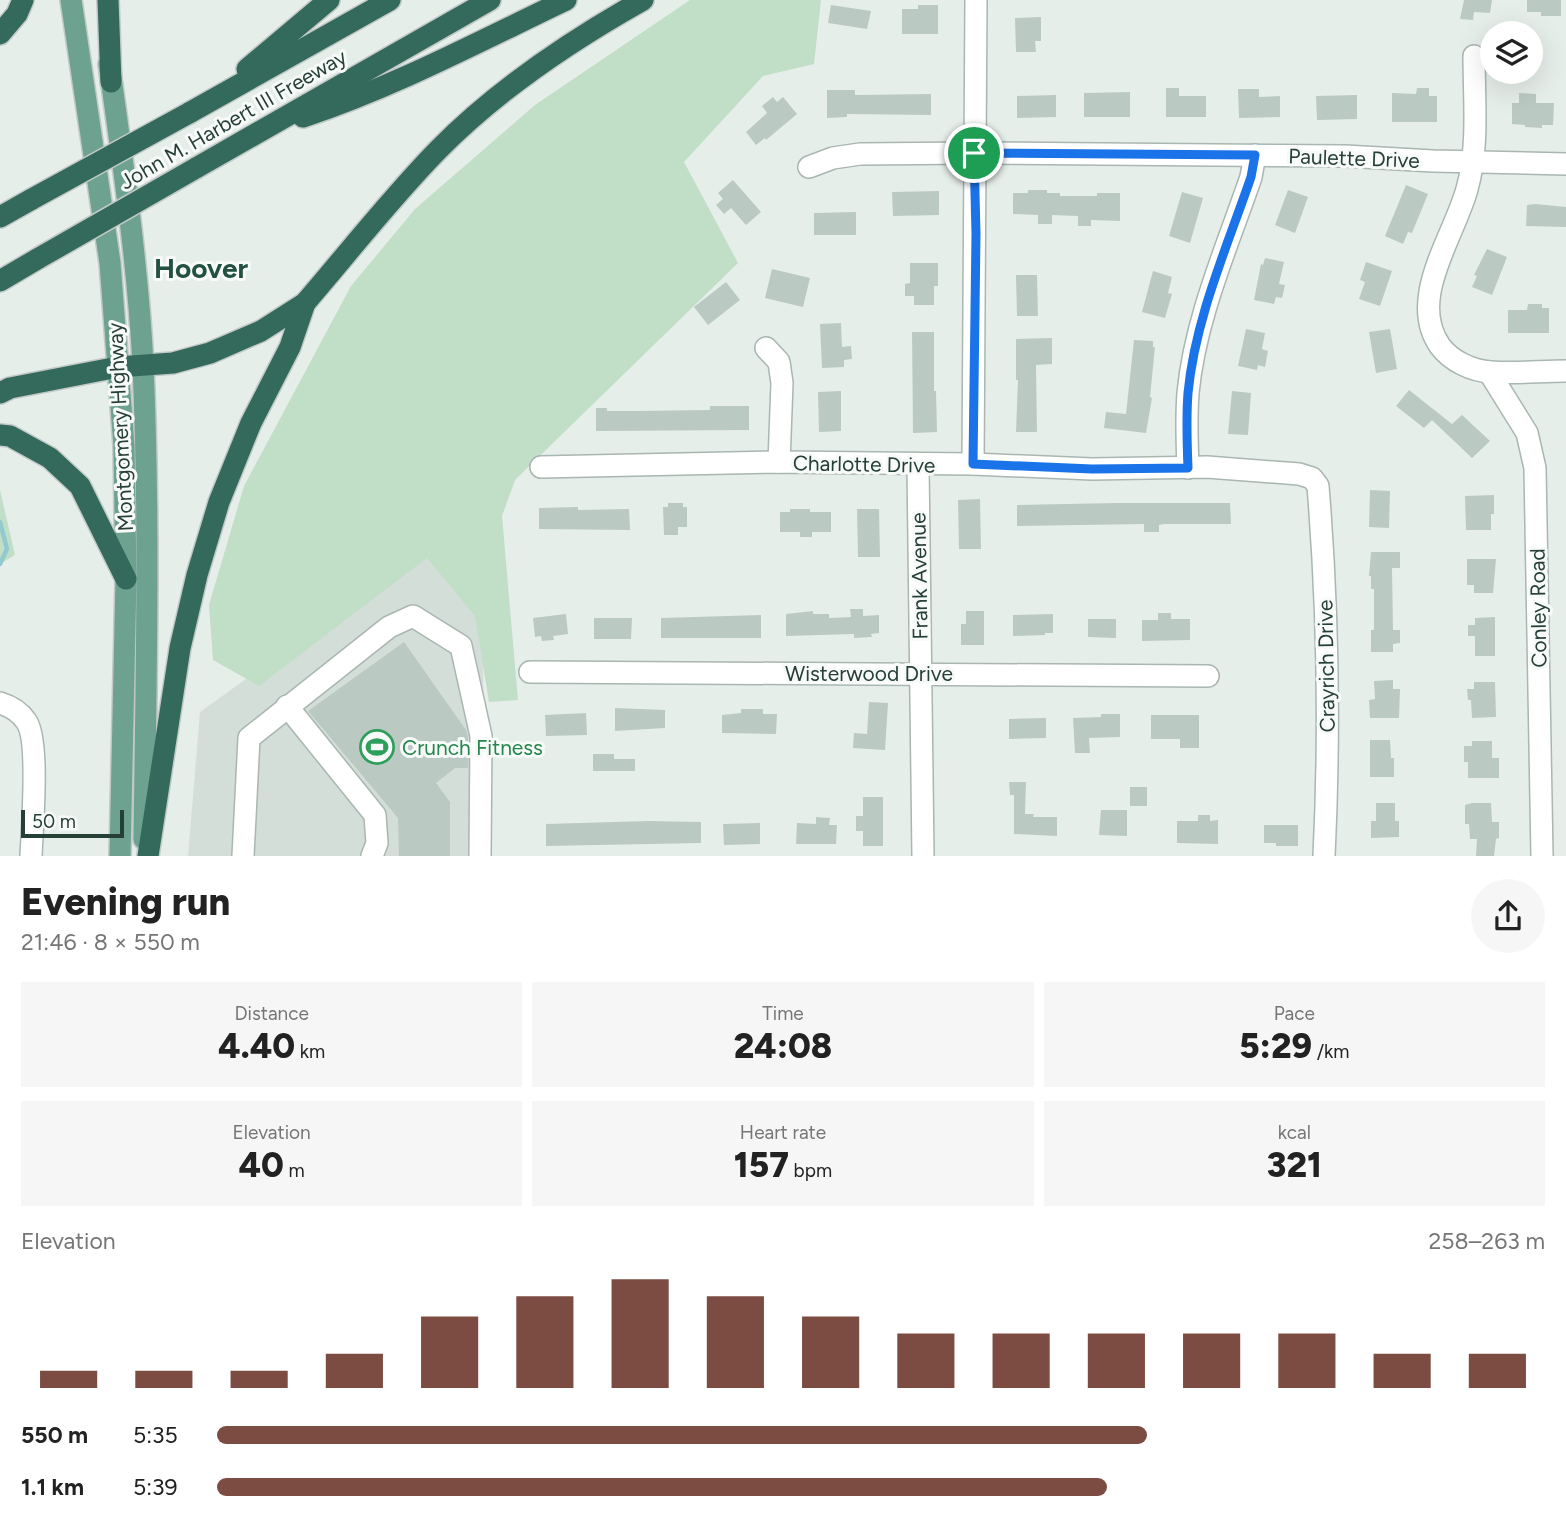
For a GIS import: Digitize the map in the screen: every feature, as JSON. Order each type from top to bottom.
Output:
[{"type":"highway","points":[[0,34],[23,0]]},
{"type":"highway","points":[[108,0],[111,82]]},
{"type":"highway","points":[[194,110],[305,22],[328,0]]},
{"type":"highway","name":"John M. Harbert III Freeway","points":[[0,217],[390,0]]},
{"type":"highway","name":"John M. Harbert III Freeway","points":[[0,281],[490,0]]},
{"type":"highway","points":[[258,132],[332,107],[442,60],[566,0]]},
{"type":"highway","points":[[0,393],[10,388],[118,366],[173,363],[210,353],[261,331],[305,303],[399,193],[448,141],[485,108],[545,62],[643,0]]},
{"type":"highway","points":[[146,856],[180,648],[197,575],[228,480],[251,423],[290,347],[305,303]]},
{"type":"highway","points":[[0,435],[10,436],[50,458],[80,486],[126,579]]},
{"type":"main road","name":"Montgomery Highway","points":[[71,0],[110,263],[124,446],[126,579],[120,856]]},
{"type":"main road","name":"Montgomery Highway","points":[[99,0],[133,251],[143,365],[147,610],[146,856]]},
{"type":"street","points":[[973,464],[976,0]]},
{"type":"street","points":[[1474,55],[1473,162],[1467,191],[1429,290],[1429,326],[1448,356],[1466,366],[1489,372],[1566,371]]},
{"type":"street","name":"Paulette Drive","points":[[809,167],[833,158],[860,154],[974,153],[1255,155],[1566,164]]},
{"type":"street","points":[[1188,468],[1188,391],[1195,352],[1206,307],[1251,177],[1255,155]]},
{"type":"street","points":[[766,348],[779,362],[782,383],[779,462]]},
{"type":"street","name":"Conley Road","points":[[1489,372],[1527,433],[1535,468],[1542,856]]},
{"type":"street","name":"Charlotte Drive","points":[[541,467],[779,462],[973,464],[1092,469],[1207,467],[1299,474],[1311,478]]},
{"type":"street","name":"Frank Avenue","points":[[918,465],[923,856]]},
{"type":"street","name":"Crayrich Drive","points":[[1311,478],[1318,486],[1324,564],[1328,771],[1324,856]]},
{"type":"street","points":[[243,856],[249,738],[389,626],[413,616],[461,646],[481,736],[480,856]]},
{"type":"street","name":"Wisterwood Drive","points":[[530,672],[1208,676]]},
{"type":"street","points":[[0,703],[11,706],[28,722],[32,741],[32,856]]},
{"type":"street","points":[[287,706],[375,815],[377,843],[372,856]]},
{"type":"shaded area","points":[[427,549],[483,613],[484,856],[188,856],[200,712]]},
{"type":"green space","points":[[690,0],[821,0],[814,64],[763,76],[684,162],[738,263],[515,480],[502,516],[518,700],[489,702],[475,616],[427,558],[259,686],[213,660],[209,605],[244,486],[351,286],[415,209],[535,105]]},
{"type":"green space","points":[[0,490],[15,555],[0,564]]},
{"type":"building","points":[[1464,0],[1492,0],[1490,13],[1474,12],[1473,20],[1460,19]]},
{"type":"building","points":[[1527,0],[1561,0],[1561,16],[1541,16],[1541,12],[1527,12]]},
{"type":"building","points":[[831,5],[871,11],[867,29],[828,23]]},
{"type":"building","points":[[918,5],[938,5],[938,34],[902,34],[902,9],[918,9]]},
{"type":"building","points":[[1041,17],[1041,41],[1035,41],[1036,52],[1016,52],[1015,18]]},
{"type":"building","points":[[1166,88],[1179,88],[1179,96],[1206,96],[1206,117],[1166,117]]},
{"type":"building","points":[[1417,88],[1429,88],[1429,96],[1437,96],[1437,122],[1392,122],[1392,93],[1416,94]]},
{"type":"building","points":[[1238,89],[1259,89],[1259,97],[1280,96],[1280,117],[1239,118]]},
{"type":"building","points":[[827,90],[855,90],[855,95],[931,94],[931,115],[847,114],[847,117],[827,118]]},
{"type":"building","points":[[1130,92],[1130,117],[1084,117],[1084,93]]},
{"type":"building","points":[[1519,93],[1536,94],[1536,103],[1554,103],[1553,125],[1542,125],[1542,128],[1512,124],[1512,103],[1519,103]]},
{"type":"building","points":[[1056,95],[1056,117],[1017,118],[1017,96]]},
{"type":"building","points":[[1357,95],[1357,119],[1317,120],[1316,96]]},
{"type":"building","points":[[773,97],[777,102],[783,97],[797,114],[756,145],[746,132],[767,113],[762,106]]},
{"type":"building","points":[[733,180],[761,212],[746,225],[731,208],[724,214],[716,205],[723,199],[718,193]]},
{"type":"building","points":[[1406,185],[1428,194],[1412,233],[1408,232],[1403,244],[1385,236]]},
{"type":"building","points":[[1028,190],[1047,190],[1047,193],[1060,193],[1060,196],[1120,193],[1120,221],[1091,220],[1091,226],[1078,226],[1078,216],[1052,215],[1052,224],[1038,224],[1038,215],[1013,214],[1013,193],[1028,193]]},
{"type":"building","points":[[1288,190],[1308,197],[1295,233],[1275,225]]},
{"type":"building","points":[[939,191],[939,215],[893,216],[892,192]]},
{"type":"building","points":[[1182,192],[1203,198],[1190,243],[1169,236]]},
{"type":"building","points":[[1527,205],[1566,207],[1566,227],[1526,226]]},
{"type":"building","points":[[856,212],[856,235],[814,235],[814,213]]},
{"type":"building","points":[[1487,249],[1507,257],[1492,295],[1472,287],[1477,276],[1474,275]]},
{"type":"building","points":[[1265,258],[1284,262],[1279,284],[1285,285],[1282,298],[1276,297],[1274,304],[1254,300],[1261,264],[1263,265]]},
{"type":"building","points":[[1366,262],[1392,271],[1380,306],[1359,299],[1365,282],[1360,280]]},
{"type":"building","points":[[910,263],[938,263],[938,286],[934,286],[934,305],[914,305],[914,296],[905,296],[905,284],[910,283]]},
{"type":"building","points":[[772,269],[810,278],[803,307],[765,298]]},
{"type":"building","points":[[1153,271],[1172,277],[1168,293],[1172,294],[1165,318],[1142,312]]},
{"type":"building","points":[[1016,275],[1037,275],[1038,316],[1017,316]]},
{"type":"building","points":[[726,282],[740,300],[708,325],[694,307]]},
{"type":"building","points":[[1528,304],[1542,304],[1542,308],[1549,308],[1549,333],[1508,333],[1508,310],[1527,310]]},
{"type":"building","points":[[841,323],[842,347],[851,346],[852,359],[844,360],[844,367],[822,368],[820,324]]},
{"type":"building","points":[[1246,329],[1265,333],[1262,349],[1268,351],[1265,367],[1258,365],[1257,370],[1238,366]]},
{"type":"building","points":[[1390,329],[1397,369],[1376,373],[1369,332]]},
{"type":"building","points":[[912,332],[934,332],[937,432],[913,433]]},
{"type":"building","points":[[1052,338],[1052,364],[1036,365],[1037,432],[1016,432],[1016,339]]},
{"type":"building","points":[[1134,340],[1153,341],[1155,347],[1152,398],[1146,433],[1104,428],[1106,412],[1126,414]]},
{"type":"building","points":[[1409,390],[1452,424],[1462,415],[1490,441],[1472,458],[1432,420],[1424,428],[1396,406]]},
{"type":"building","points":[[841,391],[841,431],[819,432],[818,392]]},
{"type":"building","points":[[1232,391],[1251,393],[1248,435],[1228,434]]},
{"type":"building","points":[[710,406],[749,406],[749,430],[596,431],[596,408],[607,408],[607,411],[710,410]]},
{"type":"building","points":[[1370,490],[1390,491],[1389,528],[1369,527]]},
{"type":"building","points":[[1494,495],[1491,530],[1466,530],[1465,496]]},
{"type":"building","points":[[980,499],[981,549],[959,549],[958,500]]},
{"type":"building","points":[[668,503],[683,503],[683,507],[687,507],[687,527],[678,527],[678,535],[664,535],[663,507],[668,507]]},
{"type":"building","points":[[1230,503],[1231,524],[1165,524],[1159,525],[1159,532],[1144,532],[1144,524],[1017,526],[1017,505]]},
{"type":"building","points":[[578,507],[578,510],[629,509],[630,530],[539,529],[539,508]]},
{"type":"building","points":[[790,509],[831,512],[831,532],[812,532],[812,537],[800,537],[800,532],[780,532],[780,512],[790,512]]},
{"type":"building","points":[[857,509],[879,509],[880,557],[858,557]]},
{"type":"building","points":[[1371,552],[1400,552],[1400,568],[1392,568],[1393,630],[1400,630],[1400,643],[1393,644],[1393,652],[1371,652],[1374,589],[1371,589],[1369,576]]},
{"type":"building","points":[[1467,559],[1496,559],[1493,593],[1474,593],[1474,585],[1467,585]]},
{"type":"building","points":[[850,609],[863,609],[863,616],[879,615],[879,633],[871,634],[872,637],[854,638],[854,634],[786,636],[786,614],[813,611],[813,614],[829,614],[829,618],[851,617]]},
{"type":"building","points":[[966,611],[984,611],[984,645],[961,645],[961,624],[966,624]]},
{"type":"building","points":[[1158,613],[1171,613],[1171,619],[1190,619],[1190,640],[1142,641],[1142,620],[1158,620]]},
{"type":"building","points":[[566,614],[568,634],[553,636],[554,640],[542,641],[541,636],[535,637],[533,618]]},
{"type":"building","points":[[1053,614],[1053,633],[1013,636],[1013,615]]},
{"type":"building","points":[[761,615],[761,638],[661,638],[661,618]]},
{"type":"building","points":[[1495,617],[1495,656],[1475,656],[1475,636],[1468,636],[1468,625],[1475,625],[1475,618]]},
{"type":"building","points":[[594,618],[632,618],[631,639],[594,639]]},
{"type":"building","points":[[1088,619],[1116,619],[1116,638],[1088,637]]},
{"type":"building","points":[[404,642],[466,730],[468,737],[468,768],[455,768],[436,783],[450,802],[450,856],[399,856],[398,818],[308,711]]},
{"type":"building","points":[[1393,680],[1393,689],[1400,689],[1399,718],[1370,718],[1369,700],[1375,699],[1374,681]]},
{"type":"building","points":[[1474,682],[1495,682],[1496,717],[1472,718],[1467,689],[1474,689]]},
{"type":"building","points":[[869,702],[888,703],[885,750],[853,748],[854,733],[867,734]]},
{"type":"building","points":[[615,708],[665,710],[665,728],[615,731]]},
{"type":"building","points":[[741,709],[763,709],[763,714],[777,714],[776,734],[722,733],[722,715],[741,713]]},
{"type":"building","points":[[586,713],[587,735],[546,736],[545,715]]},
{"type":"building","points":[[1101,714],[1120,714],[1120,737],[1089,738],[1090,753],[1075,753],[1073,718],[1101,717]]},
{"type":"building","points":[[1151,715],[1199,715],[1199,748],[1180,748],[1180,739],[1151,739]]},
{"type":"building","points":[[1046,718],[1046,738],[1009,739],[1009,719]]},
{"type":"building","points":[[1370,740],[1390,740],[1394,777],[1370,777]]},
{"type":"building","points":[[1472,741],[1492,741],[1492,758],[1499,758],[1499,778],[1468,778],[1464,746],[1472,746]]},
{"type":"building","points":[[593,754],[614,754],[614,759],[635,759],[635,771],[593,771]]},
{"type":"building","points":[[1009,782],[1026,782],[1025,814],[1034,814],[1033,817],[1057,817],[1057,836],[1014,834],[1014,795],[1010,795]]},
{"type":"building","points":[[1130,787],[1147,787],[1147,806],[1130,806]]},
{"type":"building","points":[[863,797],[883,797],[883,846],[863,846],[863,831],[856,831],[856,816],[863,816]]},
{"type":"building","points":[[1376,803],[1395,803],[1395,821],[1399,821],[1399,837],[1371,838],[1371,821],[1376,821]]},
{"type":"building","points":[[1491,803],[1492,822],[1499,822],[1499,838],[1496,839],[1494,856],[1476,856],[1477,839],[1470,839],[1469,824],[1465,824],[1465,805]]},
{"type":"building","points":[[1101,810],[1127,810],[1127,836],[1099,835]]},
{"type":"building","points":[[1198,815],[1210,815],[1210,821],[1218,820],[1218,844],[1177,843],[1177,821],[1198,821]]},
{"type":"building","points":[[816,817],[830,818],[829,825],[837,825],[836,844],[796,844],[797,823],[816,824]]},
{"type":"building","points":[[701,822],[701,843],[546,846],[546,824]]},
{"type":"building","points":[[760,823],[760,844],[724,845],[723,824]]},
{"type":"building","points":[[1264,825],[1298,825],[1298,846],[1264,843]]},
{"type":"waterway","points":[[0,522],[7,549],[0,564]]},
{"type":"place","name":"Crunch Fitness","points":[[377,747]]},
{"type":"district","name":"Hoover","points":[[201,268]]},
{"type":"route","points":[[974,153],[1255,155],[1251,177],[1206,307],[1195,352],[1188,391],[1186,424],[1188,468],[1092,469],[973,464],[976,234],[974,153]]}]
